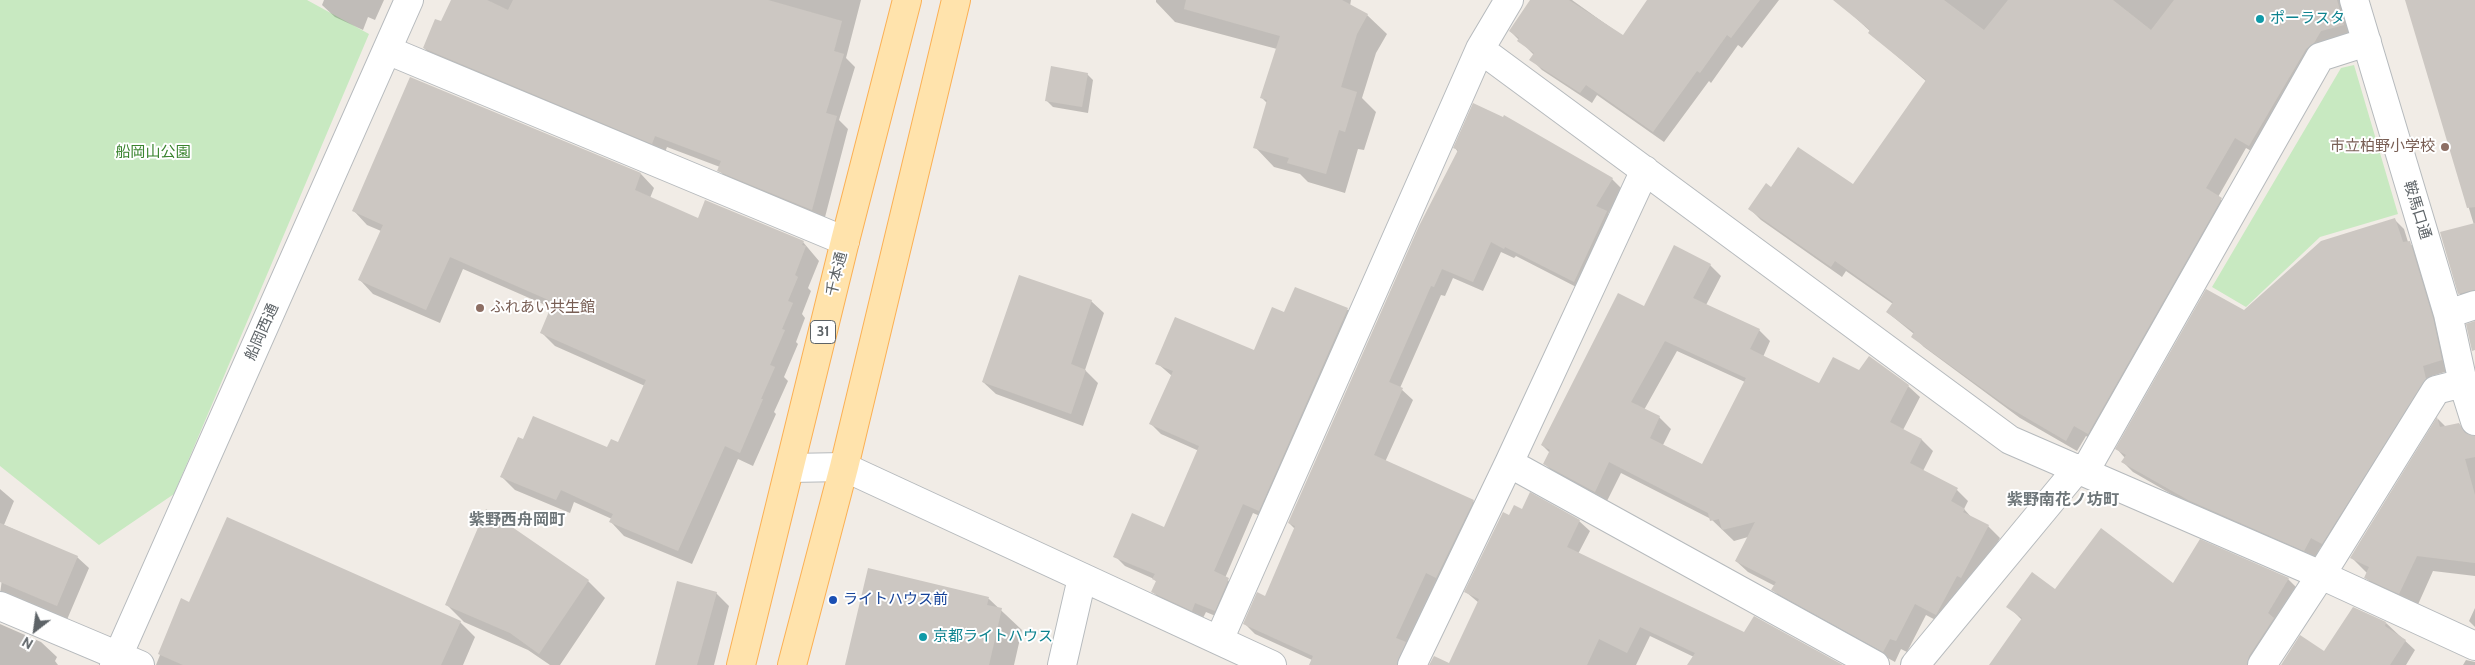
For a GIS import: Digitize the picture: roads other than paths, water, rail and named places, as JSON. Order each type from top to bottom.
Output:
[{"type":"main road","name":"千本通","points":[[741,665],[845,241],[907,0]]},
{"type":"main road","points":[[792,665],[844,467],[956,0]]},
{"type":"street","name":"船岡西通","points":[[124,662],[409,0]]},
{"type":"street","points":[[1219,640],[1480,49],[1509,0]]},
{"type":"street","name":"鞍馬口通","points":[[2354,0],[2448,314],[2462,383],[2475,421]]},
{"type":"street","points":[[1915,665],[2082,470],[2320,57],[2367,42]]},
{"type":"street","points":[[1480,49],[2010,440],[2321,575],[2475,646]]},
{"type":"street","points":[[387,50],[845,241]]},
{"type":"street","points":[[1412,665],[1509,463],[1645,170]]},
{"type":"street","points":[[2448,314],[2475,305]]},
{"type":"street","points":[[2262,665],[2321,575],[2436,390],[2462,383]]},
{"type":"street","points":[[1509,463],[1875,665]]},
{"type":"street","points":[[790,468],[844,467],[1272,665]]},
{"type":"street","points":[[1062,665],[1082,578]]},
{"type":"street","points":[[0,606],[124,662]]},
{"type":"place","name":"ポーラスタ","points":[[2260,19]]},
{"type":"place","name":"市立柏野小学校","points":[[2445,147]]},
{"type":"place","name":"ふれあい共生館","points":[[480,308]]},
{"type":"place","name":"ライトハウス前","points":[[833,600]]},
{"type":"place","name":"京都ライトハウス","points":[[923,637]]},
{"type":"district","name":"紫野南花ノ坊町","points":[[2063,500]]},
{"type":"district","name":"紫野西舟岡町","points":[[517,520]]},
{"type":"park label","name":"船岡山公園","points":[[153,153]]}]
